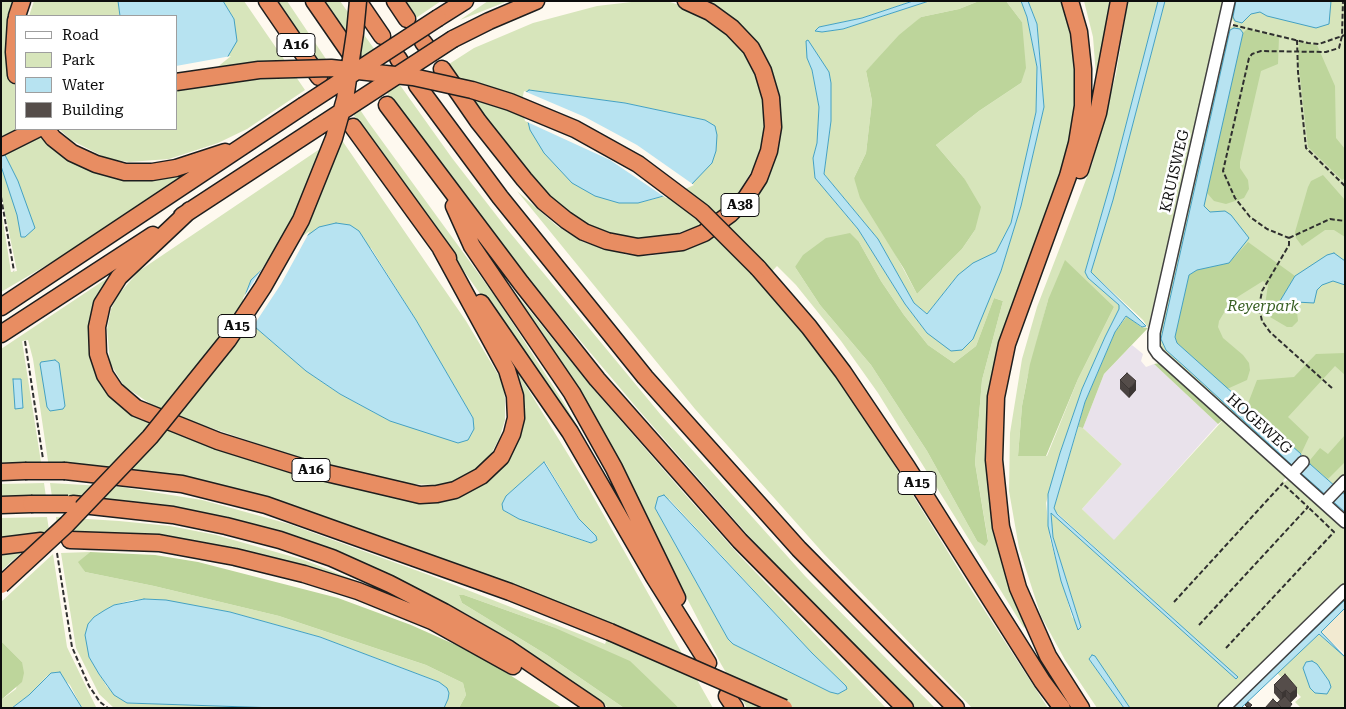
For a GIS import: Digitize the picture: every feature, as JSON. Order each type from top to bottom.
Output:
[{"type":"highway","points":[[17,15],[22,1]]},
{"type":"highway","name":"A16","points":[[314,1],[352,56]]},
{"type":"highway","points":[[358,1],[395,56]]},
{"type":"highway","name":"A15","points":[[1,585],[67,524],[150,437],[228,340],[263,287],[301,220],[334,138],[344,99],[355,33],[358,1]]},
{"type":"highway","points":[[395,1],[408,20]]},
{"type":"highway","points":[[1,334],[318,127],[438,18],[465,1]]},
{"type":"highway","points":[[1,307],[198,178],[239,148],[303,106],[395,56],[453,39],[536,1]]},
{"type":"highway","name":"A38","points":[[442,69],[478,121],[524,179],[544,202],[566,220],[584,232],[608,241],[638,247],[682,242],[704,233],[730,214],[746,198],[759,178],[769,151],[773,127],[771,98],[763,71],[751,48],[732,28],[710,12],[686,1]]},
{"type":"highway","points":[[1070,1],[1079,32],[1083,69],[1083,106],[1077,142],[1068,176],[1007,344],[996,396],[994,460],[997,498],[1008,554],[1024,604],[1048,656],[1081,708]]},
{"type":"highway","points":[[1033,269],[1078,178],[1088,147],[1106,74],[1119,1]]},
{"type":"highway","name":"A16","points":[[268,5],[319,77]]},
{"type":"highway","points":[[15,36],[15,64]]},
{"type":"highway","name":"A15","points":[[178,82],[259,70],[331,68],[413,77],[472,90],[510,102],[575,129],[638,164],[702,212],[758,268],[809,326],[907,467],[1032,666],[1062,708]]},
{"type":"highway","points":[[417,85],[500,197],[645,376],[800,549],[956,708]]},
{"type":"highway","name":"A16","points":[[387,105],[441,178],[598,379],[740,540],[904,708]]},
{"type":"highway","name":"A16","points":[[353,127],[566,425],[654,577],[705,657],[614,468],[572,392],[472,246],[441,178]]},
{"type":"highway","points":[[1,147],[35,130]]},
{"type":"highway","points":[[47,130],[53,138],[72,153],[96,164],[125,172],[152,172],[176,168],[239,148]]},
{"type":"highway","name":"A16","points":[[190,210],[119,277],[102,304],[97,327],[98,354],[105,375],[115,390],[136,408],[218,441],[301,467],[420,495],[456,490],[481,476],[501,457],[512,434],[516,418],[515,396],[507,370],[441,249]]},
{"type":"highway","points":[[1,472],[65,471],[182,484],[266,505],[510,592],[610,632],[784,708]]},
{"type":"highway","points":[[1,505],[68,504],[172,515],[280,540],[332,558],[390,584],[444,612],[509,649],[596,708]]},
{"type":"highway","points":[[1,546],[41,541],[70,540],[158,543],[235,557],[304,574],[358,591],[432,621],[499,657],[565,698],[587,708]]},
{"type":"street","name":"KRUISWEG","points":[[1154,348],[1154,333],[1229,1]]},
{"type":"street","name":"HOGEWEG","points":[[1154,348],[1158,354],[1298,467],[1345,522]]},
{"type":"street","points":[[1326,501],[1342,485]]},
{"type":"street","points":[[1224,708],[1345,590]]},
{"type":"path","points":[[1343,1],[1343,35],[1339,48],[1326,52],[1297,50],[1260,51],[1252,54],[1249,58],[1223,171],[1235,198],[1250,217],[1267,229],[1289,238],[1330,220],[1345,221]]},
{"type":"path","points":[[1224,23],[1319,44],[1343,35]]},
{"type":"path","points":[[1297,40],[1306,148],[1345,186]]},
{"type":"path","points":[[1,196],[14,272]]},
{"type":"path","points":[[1289,238],[1289,245],[1262,291],[1259,307],[1262,320],[1270,332],[1332,388]]},
{"type":"path","points":[[1345,318],[1345,323]]},
{"type":"path","points":[[25,341],[43,461]]},
{"type":"path","points":[[1174,602],[1298,467]]},
{"type":"path","points":[[1226,648],[1334,532],[1282,483]]},
{"type":"path","points":[[1199,625],[1308,507]]},
{"type":"path","points":[[57,553],[72,647],[90,686],[104,707],[108,708]]},
{"type":"shaded area","points":[[1132,345],[1143,354],[1141,361],[1146,367],[1154,364],[1218,424],[1114,541],[1082,509],[1122,464],[1083,428],[1104,374]]},
{"type":"shaded area","points":[[1345,608],[1345,654],[1320,632]]},
{"type":"green space","points":[[1,1],[19,1],[18,15],[15,15],[15,130],[41,130],[91,168],[191,169],[108,229],[1,292],[1,208],[11,272],[17,271],[1,194]]},
{"type":"green space","points":[[34,1],[118,1],[120,15],[29,15]]},
{"type":"green space","points":[[223,1],[244,1],[305,90],[247,129],[218,143],[169,159],[129,162],[108,159],[71,140],[60,130],[178,130],[178,82],[234,19]]},
{"type":"green space","points":[[276,1],[287,1],[369,123],[497,299],[564,403],[579,432],[383,158]]},
{"type":"green space","points":[[324,1],[340,1],[452,158],[507,229],[661,415],[805,576],[935,708],[915,708],[864,658],[747,534],[636,407],[525,275],[398,109]]},
{"type":"green space","points":[[400,1],[441,1],[413,20]]},
{"type":"green space","points":[[488,1],[508,1],[460,20]]},
{"type":"green space","points":[[640,1],[670,2],[696,10],[730,35],[744,52],[754,72],[763,98],[765,117],[764,137],[759,159],[737,195],[717,214],[699,226],[668,236],[635,238],[599,230],[561,208],[539,188],[446,66],[474,48],[533,23],[597,6]],"holes":[[[529,90],[625,103],[705,120],[690,186],[638,203]]]},
{"type":"green space","points":[[700,1],[913,1],[862,18],[819,27],[822,32],[843,29],[929,1],[979,1],[959,9],[921,17],[866,71],[872,101],[866,153],[854,178],[917,294],[962,249],[975,230],[964,178],[936,145],[979,111],[1021,83],[1022,22],[1006,1],[1021,1],[1027,17],[1037,67],[1036,112],[1011,223],[996,252],[958,275],[927,314],[914,303],[878,239],[824,174],[831,121],[831,83],[829,72],[808,41],[807,58],[812,70],[819,107],[817,143],[813,158],[815,178],[858,229],[905,304],[927,333],[990,294],[1001,271],[1021,206],[1044,107],[1037,24],[1028,1],[1063,1],[1073,42],[1076,65],[1076,89],[1072,125],[1067,149],[992,389],[987,418],[986,444],[1024,628],[878,393],[841,341],[796,285],[777,266],[762,282],[838,374],[972,591],[1048,708],[972,708],[824,554],[695,409],[517,191],[557,226],[583,242],[627,255],[648,256],[676,252],[715,237],[731,224],[729,222],[772,161],[768,69]],"holes":[[[859,242],[881,281],[904,315],[928,345],[954,363],[976,346],[994,298],[1003,301],[982,380],[975,463],[988,540],[977,541],[927,451],[871,365],[820,305],[795,267]]]},
{"type":"green space","points":[[979,1],[1006,1],[1022,22],[1026,68],[1021,83],[979,111],[936,145],[964,178],[981,207],[975,230],[962,249],[917,294],[904,269],[860,198],[854,178],[866,153],[872,101],[866,71],[899,35],[921,17],[959,9]]},
{"type":"green space","points":[[1084,1],[1115,1],[1098,80],[1096,76],[1093,37]]},
{"type":"green space","points":[[1128,1],[1158,1],[1114,171],[1085,272],[1088,278],[1119,305],[1119,309],[1082,389],[1060,453],[1046,503],[1050,539],[1072,617],[1081,627],[1053,537],[1051,513],[1238,678],[1056,512],[1054,508],[1078,427],[1083,428],[1122,464],[1082,509],[1114,540],[1224,419],[1286,477],[1283,481],[1285,482],[1289,478],[1345,530],[1345,584],[1216,708],[1130,708],[1092,655],[1089,659],[1124,708],[1097,708],[1065,660],[1041,616],[1019,548],[1009,491],[1010,433],[1022,359],[1037,307],[1092,164],[1116,74]],"holes":[[[1048,300],[1114,307],[1078,379],[1047,456],[1018,456],[1022,406],[1027,379]]]},
{"type":"green space","points":[[1165,1],[1224,1],[1148,328],[1143,320],[1091,272],[1113,200]]},
{"type":"green space","name":"Reyerpark","points":[[1233,1],[1236,1],[1233,17],[1238,1],[1345,1],[1345,497],[1173,337],[1232,29],[1230,30],[1161,339],[1166,350],[1292,465],[1291,467],[1165,354],[1158,338],[1227,29],[1233,26],[1234,22],[1230,17]]},
{"type":"green space","points":[[1247,29],[1279,37],[1278,64],[1261,71],[1240,162],[1240,168],[1248,180],[1249,189],[1244,198],[1226,204],[1214,201],[1207,193],[1243,33]]},
{"type":"green space","points":[[1299,42],[1317,45],[1335,86],[1336,138],[1345,149],[1345,178],[1342,180],[1308,147],[1298,59]]},
{"type":"green space","points":[[339,136],[466,321],[502,381],[505,398],[505,420],[499,439],[490,456],[477,469],[449,483],[437,485],[409,484],[300,458],[161,411],[124,386],[110,363],[107,329],[111,309],[118,295],[139,271]],"holes":[[[371,248],[416,320],[473,418],[390,421],[340,394],[306,371],[255,327],[246,293],[251,281],[268,264]]]},
{"type":"green space","points":[[1323,175],[1345,200],[1345,237],[1334,230],[1325,230],[1302,246],[1296,238],[1295,232],[1308,187],[1311,181]]},
{"type":"green space","points":[[850,233],[859,242],[881,281],[904,315],[928,345],[954,363],[976,346],[994,298],[1003,301],[982,380],[975,463],[988,541],[985,546],[977,541],[927,451],[871,365],[820,305],[795,267],[803,255],[826,238]]},
{"type":"green space","points":[[1248,242],[1295,276],[1280,301],[1291,305],[1296,302],[1298,321],[1292,327],[1287,327],[1270,317],[1265,305],[1268,285],[1263,281],[1231,301],[1219,321],[1218,327],[1223,338],[1243,355],[1249,363],[1250,370],[1247,380],[1227,389],[1177,343],[1175,337],[1189,275],[1197,270],[1229,263]]},
{"type":"green space","points":[[1065,260],[1114,307],[1078,379],[1046,456],[1018,456],[1022,406],[1030,364],[1048,300]]},
{"type":"green space","points":[[115,273],[104,285],[97,299],[91,315],[89,337],[90,349],[124,407],[436,502],[456,498],[486,481],[521,416],[522,385],[515,368],[585,482],[713,708],[679,708],[660,691],[553,627],[464,595],[459,595],[462,603],[547,655],[624,708],[609,708],[518,644],[465,613],[403,581],[338,552],[281,533],[212,515],[143,503],[52,497],[50,483],[121,487],[202,500],[289,524],[429,575],[605,644],[613,625],[271,503],[49,468],[33,359],[28,340],[22,341],[41,462],[1,463],[1,349]],"holes":[[[20,379],[23,408],[16,409],[13,380]],[[545,462],[585,528],[590,543],[519,519],[503,510],[506,496]]]},
{"type":"green space","points":[[509,285],[594,390],[738,554],[886,708],[747,708],[721,664],[602,434],[542,332]],"holes":[[[669,499],[812,653],[846,686],[830,692],[733,644],[728,639],[655,508]]]},
{"type":"green space","points":[[1127,316],[1141,327],[1148,328],[1104,374],[1083,428],[1078,427],[1085,402],[1115,332]]},
{"type":"green space","points":[[1345,353],[1345,375],[1335,366],[1288,417],[1309,437],[1301,454],[1247,406],[1257,380],[1294,377],[1316,354]]},
{"type":"green space","points":[[1160,363],[1224,419],[1218,424],[1154,364]]},
{"type":"green space","points":[[1345,435],[1345,462],[1328,479],[1310,464],[1306,465],[1320,448],[1328,454]]},
{"type":"green space","points":[[44,483],[46,497],[1,498],[1,484]]},
{"type":"green space","points":[[47,517],[50,536],[1,541],[1,518]]},
{"type":"green space","points":[[56,517],[170,526],[216,535],[304,560],[377,589],[314,569],[235,549],[165,537],[58,533]]},
{"type":"green space","points":[[22,552],[1,571],[1,555]]},
{"type":"green space","points":[[90,552],[79,562],[85,572],[154,586],[279,616],[426,665],[463,683],[466,695],[459,708],[444,708],[448,699],[439,682],[320,637],[230,612],[154,599],[132,600],[114,605],[94,617],[89,657],[107,687],[127,703],[277,708],[114,708],[99,694],[76,648],[61,553]]},
{"type":"green space","points":[[90,552],[155,555],[198,562],[338,598],[411,625],[456,645],[494,665],[562,708],[459,708],[466,695],[463,683],[426,665],[279,616],[154,586],[85,572],[78,562]]},
{"type":"green space","points":[[53,554],[67,647],[96,707],[82,708],[70,685],[56,672],[47,676],[29,695],[12,708],[1,708],[1,700],[16,689],[22,662],[1,641],[1,602]]},
{"type":"green space","points":[[1345,594],[1345,600],[1259,683],[1257,680]]},
{"type":"green space","points":[[459,595],[464,595],[553,627],[630,661],[679,708],[624,708],[547,655],[462,603]]},
{"type":"green space","points":[[1319,634],[1345,657],[1345,708],[1301,708],[1295,702],[1301,697],[1277,673]]},
{"type":"green space","points":[[1,641],[22,662],[24,673],[22,682],[1,700]]},
{"type":"water","points":[[118,1],[223,1],[234,19],[237,41],[227,58],[178,83],[178,15],[120,15]]},
{"type":"water","points":[[913,1],[929,1],[843,29],[815,31],[819,27],[862,18]]},
{"type":"water","points":[[1021,1],[1028,1],[1037,24],[1044,107],[1021,206],[1001,271],[973,339],[962,350],[951,351],[927,333],[905,304],[858,229],[815,178],[813,158],[817,143],[819,107],[812,70],[807,58],[806,41],[808,40],[829,72],[831,83],[831,121],[824,174],[878,239],[914,303],[927,314],[958,275],[973,263],[996,252],[1011,223],[1036,112],[1037,67],[1027,17]]},
{"type":"water","points":[[1158,1],[1165,1],[1113,200],[1091,272],[1146,326],[1142,327],[1126,316],[1115,332],[1085,402],[1054,508],[1057,514],[1238,677],[1236,679],[1051,513],[1053,537],[1081,627],[1078,630],[1061,581],[1048,526],[1048,494],[1060,453],[1082,389],[1119,309],[1119,305],[1088,278],[1085,272],[1114,171]]},
{"type":"water","points":[[1236,1],[1331,1],[1329,24],[1316,28],[1267,16],[1260,12],[1251,14],[1242,23],[1235,21],[1233,17]]},
{"type":"water","points":[[1234,28],[1240,29],[1243,33],[1204,206],[1210,212],[1225,211],[1231,215],[1249,238],[1229,263],[1197,270],[1189,275],[1175,337],[1177,343],[1301,454],[1300,460],[1292,465],[1166,350],[1161,339],[1230,30]]},
{"type":"water","points":[[529,90],[625,103],[705,120],[715,126],[717,135],[716,151],[712,163],[690,186],[660,197],[638,203],[619,203],[595,196],[572,183],[544,153],[530,130],[524,105],[525,93]]},
{"type":"water","points":[[1,147],[18,181],[35,228],[25,237],[21,237],[17,215],[1,166]]},
{"type":"water","points":[[336,223],[350,225],[359,231],[416,320],[473,418],[474,429],[468,440],[458,443],[390,421],[340,394],[306,371],[255,327],[247,315],[246,293],[251,280],[268,264],[319,227]]},
{"type":"water","points":[[1334,253],[1345,261],[1345,285],[1333,281],[1322,285],[1317,290],[1314,303],[1296,302],[1283,305],[1280,301],[1295,276],[1327,255]]},
{"type":"water","points":[[55,360],[59,363],[65,406],[63,409],[50,411],[47,407],[40,364],[41,362]]},
{"type":"water","points":[[13,379],[21,379],[23,408],[15,409]]},
{"type":"water","points":[[544,462],[579,519],[596,536],[597,540],[591,543],[519,519],[503,510],[502,504],[506,496]]},
{"type":"water","points":[[1310,464],[1345,495],[1345,512],[1301,473],[1302,469]]},
{"type":"water","points":[[664,495],[847,689],[838,694],[830,692],[733,644],[728,639],[655,508],[658,497]]},
{"type":"water","points":[[144,599],[166,600],[230,612],[320,637],[439,682],[447,688],[449,693],[448,699],[444,708],[277,708],[127,703],[114,695],[99,674],[89,657],[85,635],[88,624],[94,617],[105,610],[114,605]]},
{"type":"water","points":[[1345,600],[1345,608],[1321,632],[1345,657],[1319,634],[1241,708],[1232,708]]},
{"type":"water","points":[[1092,655],[1095,656],[1130,708],[1124,708],[1089,659]]},
{"type":"water","points":[[1312,661],[1317,664],[1329,681],[1331,687],[1327,694],[1315,693],[1310,688],[1303,668],[1306,662]]},
{"type":"water","points":[[60,672],[82,708],[12,708],[29,695],[51,673]]},
{"type":"pier","points":[[231,56],[215,69],[178,85],[178,66]]},
{"type":"pier","points":[[524,91],[585,117],[637,145],[694,185],[666,198],[610,160],[525,121],[521,105]]},
{"type":"pier","points":[[310,231],[281,284],[252,328],[245,315],[243,298],[267,261]]},
{"type":"building","points":[[1127,373],[1136,381],[1129,389],[1120,380]]},
{"type":"building","points":[[1285,674],[1297,688],[1290,694],[1286,690],[1282,693],[1274,685]]},
{"type":"building","points":[[1285,696],[1292,704],[1289,708],[1282,708],[1277,703]]},
{"type":"building","points":[[1273,699],[1282,708],[1265,708]]},
{"type":"building","points":[[1248,702],[1252,705],[1249,708],[1245,705]]}]
